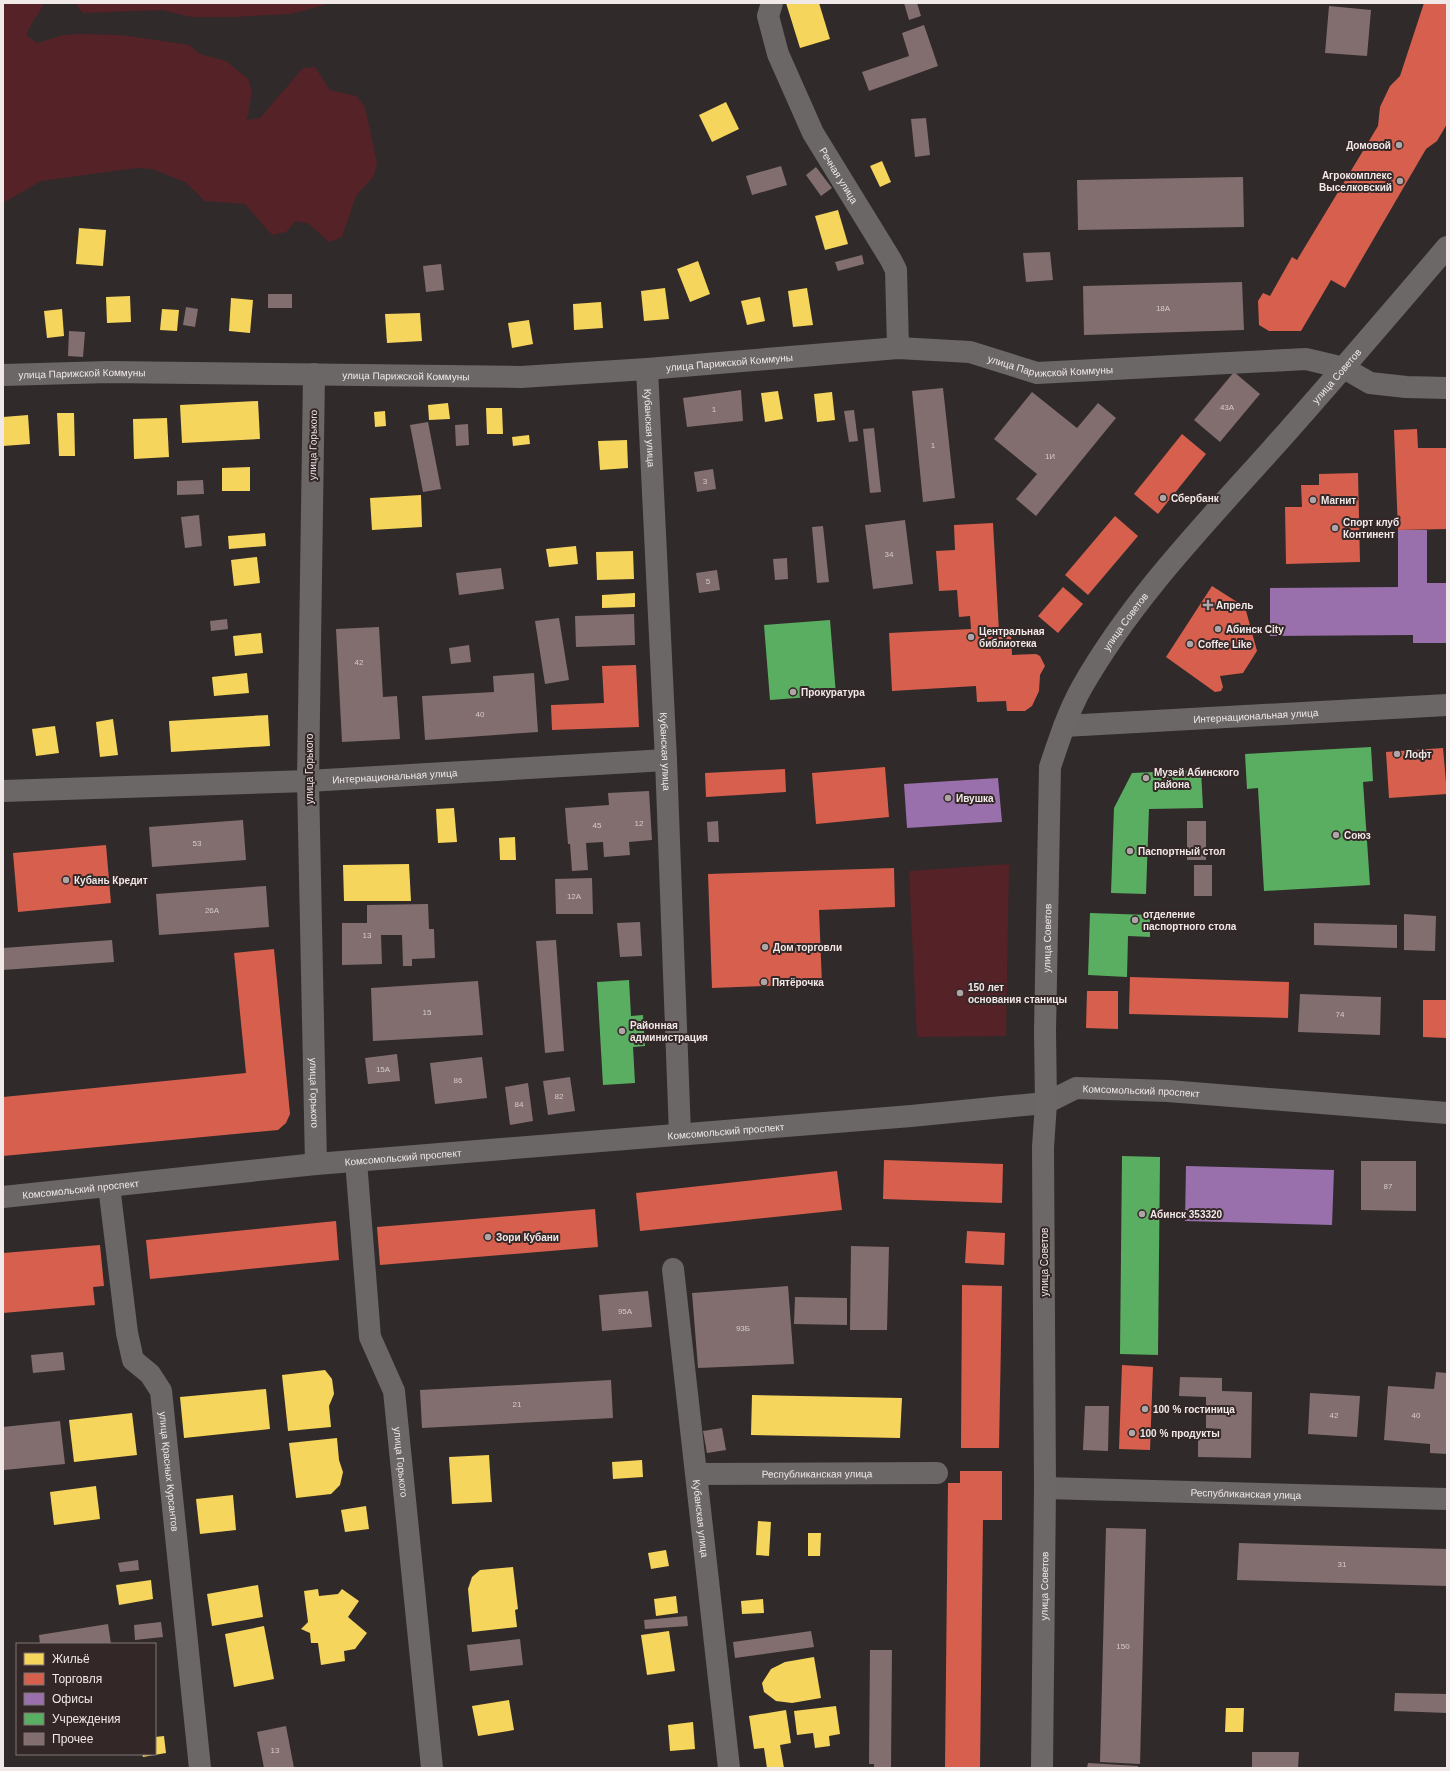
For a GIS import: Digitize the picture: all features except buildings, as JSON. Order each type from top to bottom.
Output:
[{"type":"main road","name":"улица Советов","points":[[1042,1768],[1045,1488],[1043,1147],[1046,1103],[1045,1031],[1050,767],[1064,726],[1082,688],[1116,635],[1169,565],[1344,368],[1447,247]]},
{"type":"street","name":"Речная улица","points":[[772,3],[768,16],[778,54],[813,133],[896,270],[898,348]]},
{"type":"street","name":"улица Парижской Коммуны","points":[[3,375],[109,372],[521,377],[647,369],[898,348],[970,352],[1037,373],[1306,359],[1344,368],[1370,383],[1406,387],[1447,388]]},
{"type":"street","name":"Кубанская улица","points":[[647,369],[666,760],[680,1134]]},
{"type":"street","name":"улица Горького","points":[[314,374],[308,781],[316,1164]]},
{"type":"street","name":"Интернациональная улица","points":[[1064,726],[1447,705]]},
{"type":"street","name":"Интернациональная улица","points":[[3,791],[308,781],[666,760]]},
{"type":"street","name":"Комсомольский проспект","points":[[3,1197],[316,1164],[911,1116],[1046,1103],[1076,1088],[1168,1092],[1447,1113]]},
{"type":"street","name":"улица Горького","points":[[356,1161],[370,1337],[394,1391],[432,1768]]},
{"type":"street","name":"улица Красных Курсантов","points":[[109,1186],[127,1333],[133,1360],[150,1374],[160,1391],[200,1768]]},
{"type":"street","name":"Кубанская улица","points":[[673,1269],[729,1768]]},
{"type":"street","name":"Республиканская улица","points":[[697,1474],[937,1473]]},
{"type":"street","name":"Республиканская улица","points":[[1045,1488],[1447,1500]]},
{"type":"shaded area","points":[[3,3],[45,3],[26,35],[37,43],[64,35],[121,35],[189,45],[200,54],[226,61],[248,79],[252,91],[247,120],[260,118],[303,68],[315,67],[330,90],[356,96],[365,107],[377,163],[374,176],[356,196],[342,237],[329,242],[309,224],[296,221],[286,232],[272,235],[245,204],[205,201],[185,182],[152,169],[136,168],[41,181],[3,203]]},
{"type":"shaded area","points":[[75,3],[332,3],[290,14],[232,17],[191,17],[162,10],[83,13]]},
{"type":"shaded area","points":[[1009,864],[1006,1036],[917,1037],[909,871]]},
{"type":"place","name":"Домовой","points":[[1399,145]]},
{"type":"place","name":"Агрокомплекс Выселковский","points":[[1400,181]]},
{"type":"place","name":"Сбербанк","points":[[1163,498]]},
{"type":"place","name":"Магнит","points":[[1313,500]]},
{"type":"place","name":"Спорт клуб Континент","points":[[1335,528]]},
{"type":"place","name":"Апрель","points":[[1208,605]]},
{"type":"place","name":"Абинск City","points":[[1218,629]]},
{"type":"place","name":"Центральная библиотека","points":[[971,637]]},
{"type":"place","name":"Coffee Like","points":[[1190,644]]},
{"type":"place","name":"Прокуратура","points":[[793,692]]},
{"type":"place","name":"Лофт","points":[[1397,754]]},
{"type":"place","name":"Музей Абинского района","points":[[1146,778]]},
{"type":"place","name":"Ивушка","points":[[948,798]]},
{"type":"place","name":"Союз","points":[[1336,835]]},
{"type":"place","name":"Паспортный стол","points":[[1130,851]]},
{"type":"place","name":"Кубань Кредит","points":[[66,880]]},
{"type":"place","name":"отделение паспортного стола","points":[[1135,920]]},
{"type":"place","name":"Дом торговли","points":[[765,947]]},
{"type":"place","name":"Пятёрочка","points":[[764,982]]},
{"type":"place","name":"150 лет основания станицы","points":[[960,993]]},
{"type":"place","name":"Районная администрация","points":[[622,1031]]},
{"type":"place","name":"Абинск 353320","points":[[1142,1214]]},
{"type":"place","name":"Зори Кубани","points":[[488,1237]]},
{"type":"place","name":"100 % гостиница","points":[[1145,1409]]},
{"type":"place","name":"100 % продукты","points":[[1132,1433]]}]
